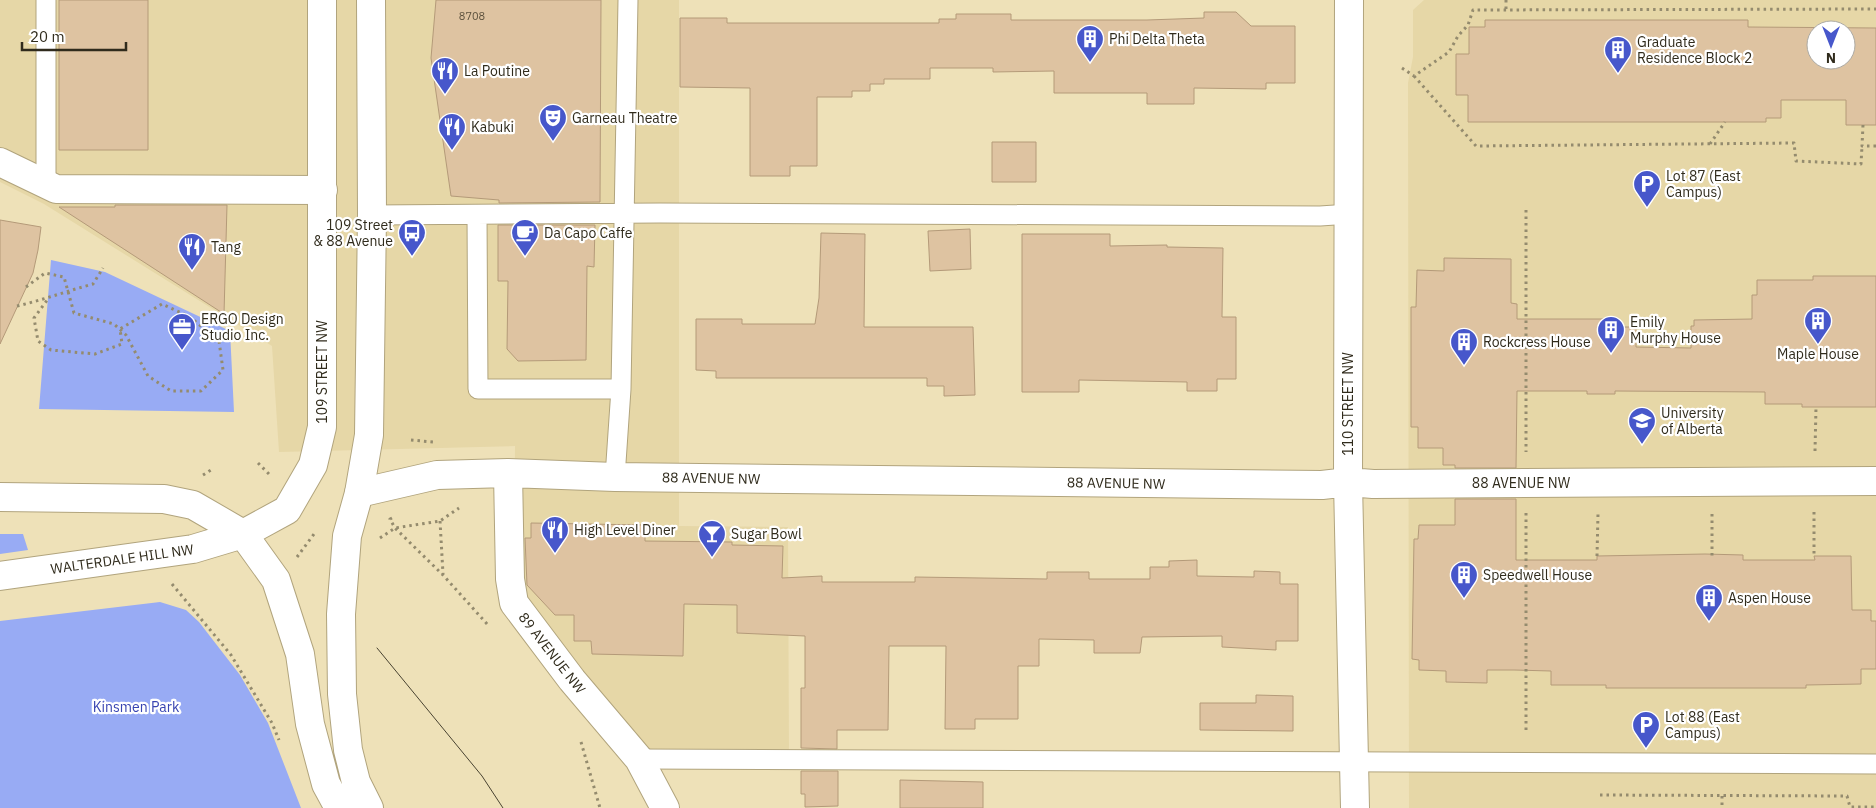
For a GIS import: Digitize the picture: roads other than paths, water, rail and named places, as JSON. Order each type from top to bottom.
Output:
[{"type":"street","name":"109 STREET NW","points":[[242,534],[287,510],[314,465],[322,428],[322,0]]},
{"type":"street","points":[[369,808],[356,782],[348,750],[342,694],[341,614],[346,545],[359,493],[369,436],[372,215],[371,0]]},
{"type":"street","name":"110 STREET NW","points":[[1349,0],[1348,482],[1354,808]]},
{"type":"street","points":[[0,162],[56,189],[323,190]]},
{"type":"street","name":"88 AVENUE NW","points":[[359,493],[437,475],[508,473],[615,478],[1312,485],[1348,482],[1876,481]]},
{"type":"street","name":"89 AVENUE NW","points":[[508,473],[510,579],[514,603],[572,680],[639,759],[665,808]]},
{"type":"street","points":[[0,497],[164,499],[192,505],[242,534],[276,580],[300,654],[310,724],[326,784],[339,808]]},
{"type":"street","name":"WALTERDALE HILL NW","points":[[0,576],[193,549],[242,534]]},
{"type":"lane","points":[[46,0],[46,184]]},
{"type":"lane","points":[[615,478],[621,390],[628,0]]},
{"type":"lane","points":[[372,215],[1320,216],[1350,214]]},
{"type":"lane","points":[[477,215],[478,390],[621,390]]},
{"type":"lane","points":[[639,759],[1876,764]]},
{"type":"tram line","points":[[377,648],[482,776],[503,808]]},
{"type":"place","name":"Phi Delta Theta","points":[[1090,63]]},
{"type":"place","name":"Graduate Residence Block 2","points":[[1618,74]]},
{"type":"place","name":"La Poutine","points":[[445,95]]},
{"type":"place","name":"Garneau Theatre","points":[[553,142]]},
{"type":"place","name":"Kabuki","points":[[452,151]]},
{"type":"place","name":"Lot 87 (East Campus)","points":[[1647,208]]},
{"type":"place","name":"109 Street & 88 Avenue","points":[[412,257]]},
{"type":"place","name":"Da Capo Caffe","points":[[525,257]]},
{"type":"place","name":"Tang","points":[[192,271]]},
{"type":"place","name":"Maple House","points":[[1818,345]]},
{"type":"place","name":"ERGO Design Studio Inc.","points":[[182,351]]},
{"type":"place","name":"Emily Murphy House","points":[[1611,354]]},
{"type":"place","name":"Rockcress House","points":[[1464,366]]},
{"type":"place","name":"University of Alberta","points":[[1642,445]]},
{"type":"place","name":"High Level Diner","points":[[555,554]]},
{"type":"place","name":"Sugar Bowl","points":[[712,558]]},
{"type":"place","name":"Speedwell House","points":[[1464,599]]},
{"type":"place","name":"Aspen House","points":[[1709,622]]},
{"type":"place","name":"Lot 88 (East Campus)","points":[[1646,749]]},
{"type":"park label","name":"Kinsmen Park","points":[[136,707]]}]
